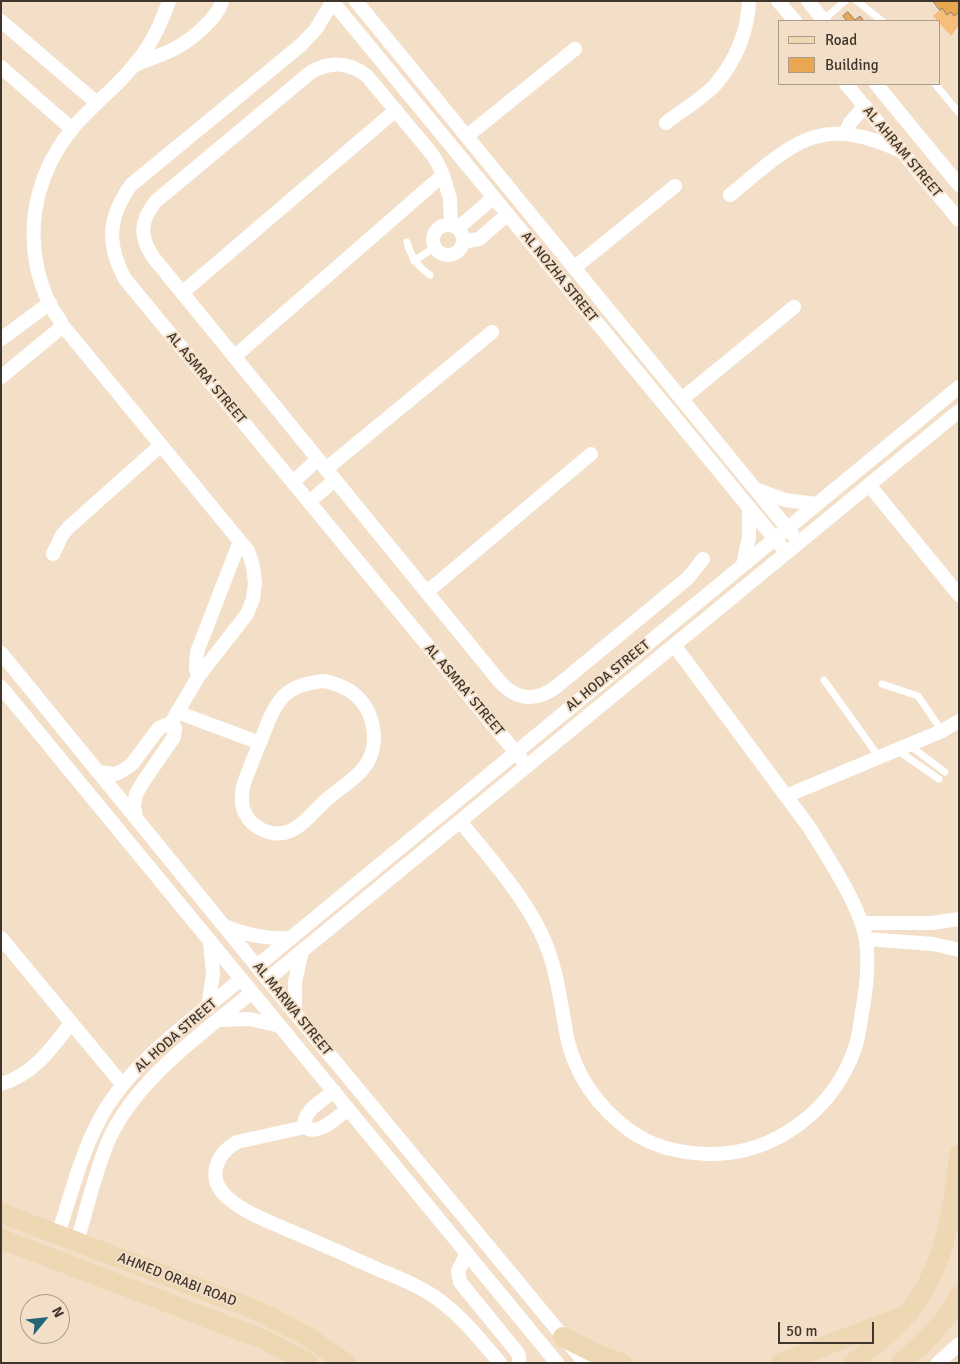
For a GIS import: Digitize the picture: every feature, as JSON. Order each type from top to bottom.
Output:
[{"type":"street","points":[[99,772],[115,774],[124,770],[132,764],[159,728],[174,717],[198,677],[247,614],[253,599],[255,583],[253,566],[248,551],[63,326],[50,304],[37,268],[32,231],[37,194],[51,160],[72,129],[135,65],[149,46],[169,1]]},
{"type":"street","points":[[135,65],[181,45],[213,20],[222,1]]},
{"type":"street","name":"AL NOZHA STREET","points":[[332,1],[786,553]]},
{"type":"street","name":"AL ASMRA' STREET","points":[[332,1],[316,28],[301,45],[131,185],[118,206],[112,231],[115,256],[125,279],[527,766]]},
{"type":"street","name":"AL NOZHA STREET","points":[[356,1],[799,542]]},
{"type":"street","points":[[666,123],[714,86],[728,68],[740,44],[746,26],[749,1]]},
{"type":"street","points":[[778,1],[794,20]]},
{"type":"street","points":[[808,1],[823,20]]},
{"type":"street","points":[[1,21],[97,103]]},
{"type":"street","points":[[467,136],[575,50]]},
{"type":"street","points":[[454,227],[450,199],[443,175],[432,154],[367,76],[359,70],[340,64],[330,64],[311,72],[156,201],[148,211],[144,222],[143,235],[146,247],[182,293],[507,689],[527,697],[537,697],[547,693],[688,578],[703,559]]},
{"type":"street","points":[[1,67],[72,129]]},
{"type":"street","name":"AL AHRAM STREET","points":[[847,85],[959,220]]},
{"type":"street","name":"AL AHRAM STREET","points":[[877,85],[959,185]]},
{"type":"street","points":[[845,134],[853,119],[864,106]]},
{"type":"street","points":[[182,293],[396,110]]},
{"type":"street","points":[[730,195],[794,144],[809,138],[827,134],[845,134],[885,143],[903,152]]},
{"type":"street","points":[[234,357],[443,175]]},
{"type":"street","points":[[574,268],[675,186]]},
{"type":"street","points":[[454,227],[494,197]]},
{"type":"street","points":[[463,242],[479,239],[508,214]]},
{"type":"street","points":[[442,226],[454,227],[462,234],[463,242],[460,250],[453,254],[444,255],[437,251],[433,239],[436,231],[442,226]]},
{"type":"street","points":[[1,339],[50,304]]},
{"type":"street","points":[[682,399],[794,307]]},
{"type":"street","points":[[1,377],[63,326]]},
{"type":"street","points":[[293,482],[326,469],[492,332]]},
{"type":"street","name":"AL HODA STREET","points":[[257,966],[959,388]]},
{"type":"street","name":"AL HODA STREET","points":[[268,979],[959,411]]},
{"type":"street","points":[[53,554],[69,527],[161,445]]},
{"type":"street","points":[[427,592],[591,454]]},
{"type":"street","points":[[309,502],[326,469]]},
{"type":"street","points":[[869,485],[959,595]]},
{"type":"street","points":[[755,489],[786,500],[817,504]]},
{"type":"street","points":[[743,565],[749,537],[749,507]]},
{"type":"street","points":[[198,677],[196,669],[198,652],[240,541]]},
{"type":"street","points":[[460,821],[527,907],[540,931],[551,956],[558,982],[567,1039],[575,1064],[583,1082],[606,1111],[630,1130],[658,1146],[688,1153],[719,1154],[750,1149],[779,1138],[811,1115],[827,1098],[845,1072],[856,1044],[867,979],[868,958],[862,923],[829,858],[809,827],[674,645]]},
{"type":"street","name":"AL MARWA STREET","points":[[1,653],[585,1363]]},
{"type":"street","points":[[310,682],[332,683],[352,692],[363,702],[370,715],[374,730],[373,745],[369,759],[361,772],[290,831],[277,833],[264,831],[252,824],[244,813],[241,800],[243,786],[260,743],[278,701],[296,687],[310,682]]},
{"type":"street","name":"AL MARWA STREET","points":[[1,687],[557,1363]]},
{"type":"street","points":[[174,717],[260,743]]},
{"type":"street","points":[[136,817],[134,806],[136,794],[142,782],[174,737],[174,717]]},
{"type":"street","points":[[786,796],[903,747],[959,721]]},
{"type":"street","points":[[862,923],[932,923],[959,919]]},
{"type":"street","points":[[224,926],[256,937],[290,938]]},
{"type":"street","points":[[1,938],[122,1084]]},
{"type":"street","points":[[866,939],[933,944],[959,950]]},
{"type":"street","points":[[208,1008],[213,974],[209,941]]},
{"type":"street","points":[[295,1012],[295,982],[302,952]]},
{"type":"street","name":"AL HODA STREET","points":[[58,1234],[93,1132],[101,1115],[122,1084],[148,1057],[241,979]]},
{"type":"street","name":"AL HODA STREET","points":[[77,1242],[103,1156],[109,1140],[127,1108],[163,1067],[252,992]]},
{"type":"street","points":[[218,1020],[250,1019],[280,1026]]},
{"type":"street","points":[[1,1084],[18,1077],[42,1059],[71,1023]]},
{"type":"street","points":[[305,1127],[304,1122],[308,1113],[334,1092]]},
{"type":"street","points":[[348,1109],[317,1130],[309,1130],[305,1127],[236,1142],[227,1148],[220,1157],[216,1168],[216,1179],[220,1190],[228,1198],[253,1214],[411,1284],[438,1298],[461,1318],[500,1363]]},
{"type":"street","points":[[853,1363],[906,1315],[928,1284],[947,1238],[958,1161]]},
{"type":"street","name":"AHMED ORABI ROAD","points":[[1,1213],[256,1310],[328,1350],[346,1363]]},
{"type":"street","name":"AHMED ORABI ROAD","points":[[1,1239],[265,1340],[308,1363]]},
{"type":"street","points":[[467,1253],[458,1271],[460,1282],[517,1352],[519,1363]]},
{"type":"street","points":[[136,1290],[144,1268]]},
{"type":"street","points":[[900,1363],[922,1345],[941,1324],[959,1296]]},
{"type":"street","points":[[780,1363],[906,1315]]},
{"type":"street","points":[[564,1337],[599,1355],[622,1363]]},
{"type":"street","points":[[938,1363],[959,1344]]},
{"type":"lane","points":[[825,20],[846,1]]},
{"type":"lane","points":[[857,1],[881,20]]},
{"type":"lane","points":[[936,85],[959,112]]},
{"type":"lane","points":[[407,242],[414,261],[430,275]]},
{"type":"lane","points":[[414,261],[435,247]]},
{"type":"lane","points":[[824,680],[879,757]]},
{"type":"lane","points":[[882,684],[918,696],[942,730]]},
{"type":"lane","points":[[903,747],[945,772]]},
{"type":"lane","points":[[903,747],[939,779]]},
{"type":"shaded area","points":[[942,8],[947,15],[951,12],[959,12],[959,25],[951,36],[940,24],[940,20],[937,20],[933,16]]},
{"type":"building","points":[[933,1],[959,1],[959,12],[954,16],[951,12],[947,15]]},
{"type":"building","points":[[848,12],[855,20],[846,20],[843,16]]},
{"type":"building","points":[[860,16],[863,20],[855,20]]}]
